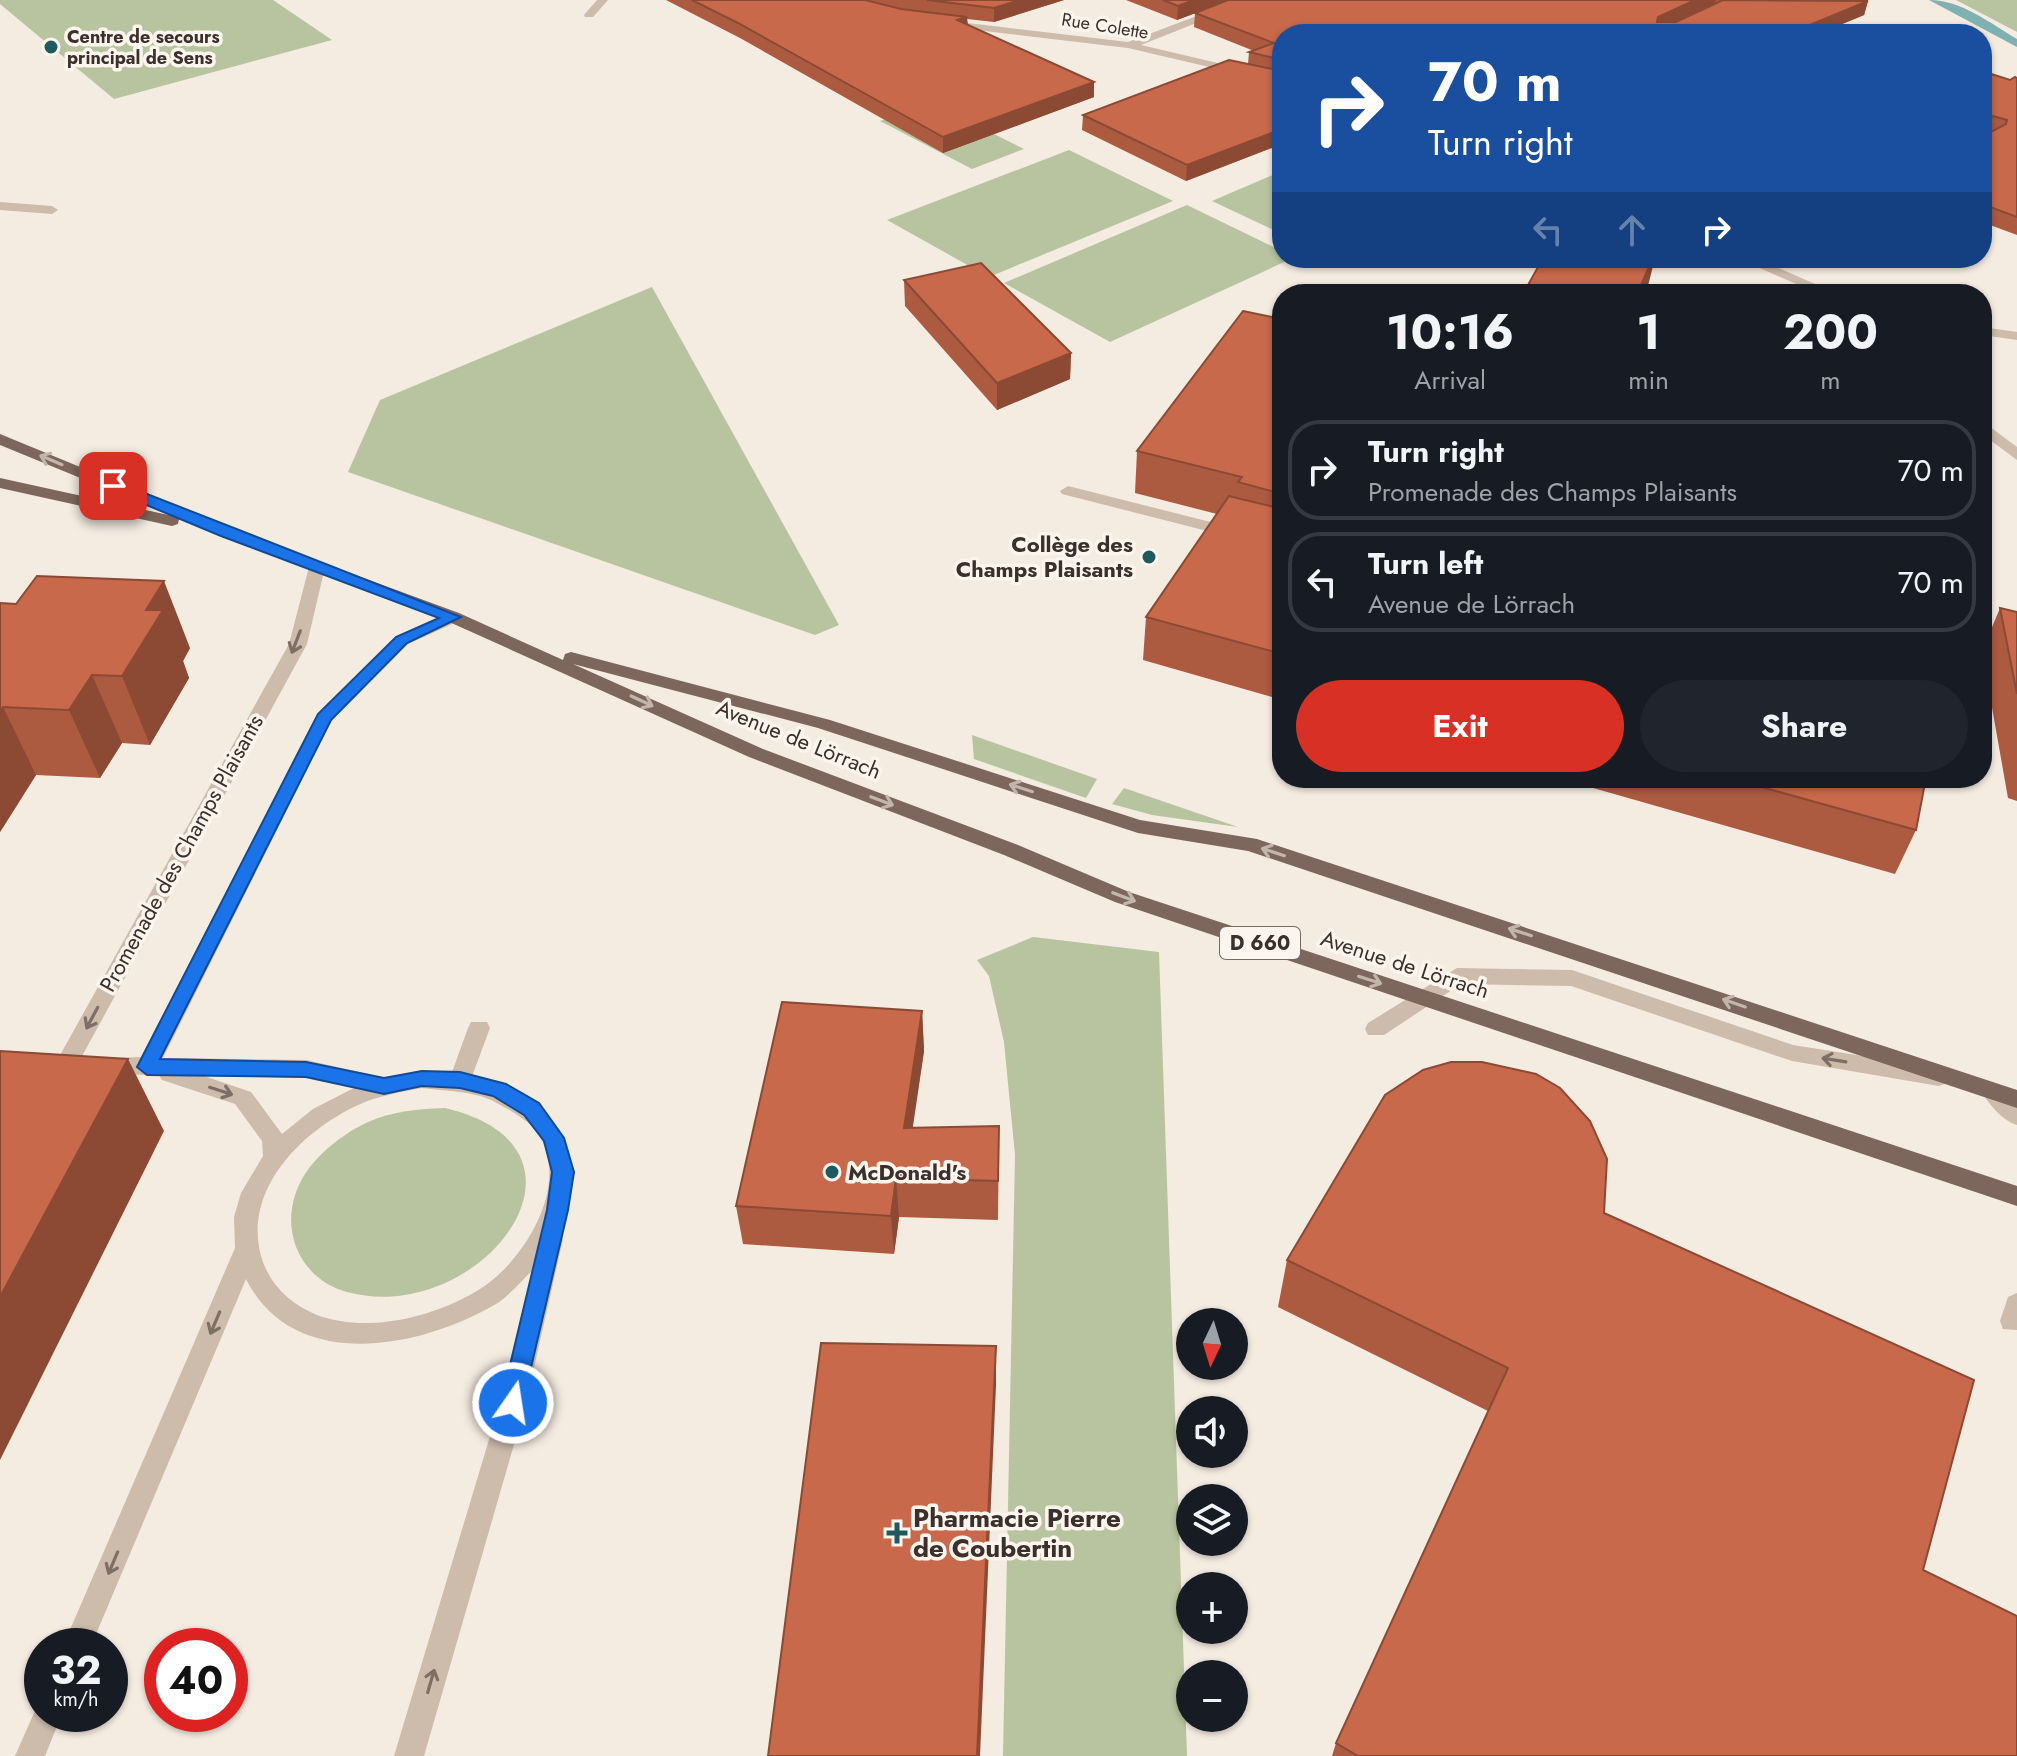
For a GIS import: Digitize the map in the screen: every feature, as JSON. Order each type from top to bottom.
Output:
[{"type":"main road","name":"Avenue de Lörrach","points":[[0,439],[227,533],[453,617],[756,753],[1011,850],[1122,897],[2017,1196]]},
{"type":"main road","name":"Avenue de Lörrach","points":[[0,483],[227,533]]},
{"type":"main road","name":"Avenue de Lörrach","points":[[520,645],[824,724],[1138,826],[1250,844],[2017,1099]]},
{"type":"street","points":[[589,15],[603,0]]},
{"type":"street","points":[[1128,45],[1249,0]]},
{"type":"street","name":"Rue Colette","points":[[925,21],[1128,45],[1272,79]]},
{"type":"street","points":[[0,206],[52,210]]},
{"type":"street","points":[[1764,268],[1805,284]]},
{"type":"street","points":[[1992,332],[2017,336]]},
{"type":"street","points":[[1992,434],[2017,455]]},
{"type":"street","points":[[1068,491],[1272,542]]},
{"type":"street","name":"Promenade des Champs Plaisants","points":[[67,1063],[298,644],[317,567]]},
{"type":"street","points":[[147,1067],[324,717],[402,640],[453,617]]},
{"type":"street","points":[[1376,1029],[1457,976],[1572,978],[1792,1053],[1967,1082]]},
{"type":"street","points":[[460,1080],[479,1028]]},
{"type":"street","points":[[40,1062],[306,1069],[384,1086]]},
{"type":"street","points":[[147,1067],[243,1098],[273,1139],[274,1156]]},
{"type":"street","points":[[85,1628],[245,1252],[245,1220],[255,1187],[274,1156],[305,1125],[342,1102],[384,1086],[422,1079],[460,1080],[499,1089],[532,1109],[553,1138],[563,1172],[558,1210],[513,1403],[409,1756]]},
{"type":"street","points":[[1993,1092],[2017,1116]]},
{"type":"street","points":[[245,1252],[262,1289],[296,1318],[342,1334],[396,1334],[452,1318],[501,1289],[537,1252],[558,1210]]},
{"type":"street","points":[[30,1756],[40,1732]]},
{"type":"green space","points":[[0,0],[273,0],[332,40],[114,99],[0,4]]},
{"type":"green space","points":[[1956,0],[2017,0],[2017,32]]},
{"type":"green space","points":[[932,103],[1024,149],[972,169],[880,121]]},
{"type":"green space","points":[[1069,150],[1173,201],[989,277],[887,220]]},
{"type":"green space","points":[[1272,175],[1272,229],[1212,201]]},
{"type":"green space","points":[[1187,205],[1272,246],[1272,268],[1110,342],[1004,283]]},
{"type":"green space","points":[[652,287],[839,625],[815,635],[348,472],[380,400]]},
{"type":"green space","points":[[972,735],[1097,779],[1086,798],[974,759]]},
{"type":"green space","points":[[1124,788],[1238,827],[1152,815],[1112,804]]},
{"type":"green space","points":[[1033,937],[1159,952],[1178,1484],[1176,1556],[1180,1556],[1181,1572],[1176,1572],[1176,1644],[1183,1644],[1184,1660],[1176,1660],[1176,1732],[1186,1732],[1187,1756],[1003,1756],[1015,1155],[1004,1042],[989,976],[977,960]]},
{"type":"green space","points":[[445,1108],[496,1129],[521,1159],[525,1194],[510,1229],[482,1260],[442,1284],[396,1296],[347,1292],[328,1284],[313,1273],[302,1259],[291,1226],[297,1189],[307,1171],[334,1143],[368,1122],[396,1113]]},
{"type":"building","points":[[692,0],[865,0],[901,9],[967,17],[957,20],[1094,82],[943,137]]},
{"type":"building","points":[[927,0],[1020,0],[994,8]]},
{"type":"building","points":[[1163,0],[1194,0],[1178,6]]},
{"type":"building","points":[[1228,0],[1695,0],[1658,17],[1657,22],[1676,22],[1723,0],[1868,1],[1812,24],[1272,24],[1272,42],[1195,13]]},
{"type":"building","points":[[1272,44],[1272,58],[1249,52]]},
{"type":"building","points":[[1229,60],[1272,69],[1272,133],[1187,165],[1083,115]]},
{"type":"building","points":[[1992,74],[2010,80],[2017,78],[2017,217],[1992,208],[1992,131],[2006,124],[2007,120],[1992,117]]},
{"type":"building","points":[[981,263],[1071,353],[997,383],[904,280]]},
{"type":"building","points":[[1537,268],[1649,268],[1641,284],[1529,284]]},
{"type":"building","points":[[1243,311],[1272,317],[1272,491],[1238,482],[1242,477],[1137,451]]},
{"type":"building","points":[[1229,496],[1272,507],[1272,651],[1146,617]]},
{"type":"building","points":[[37,576],[164,581],[146,610],[163,610],[122,676],[92,675],[69,710],[3,707],[0,711],[0,603],[16,604]]},
{"type":"building","points":[[2000,608],[2017,612],[2017,694]]},
{"type":"building","points":[[1765,788],[1924,788],[1916,830]]},
{"type":"building","name":"McDonald's","points":[[782,1002],[922,1011],[904,1128],[999,1126],[998,1181],[896,1178],[891,1216],[736,1206]]},
{"type":"building","points":[[0,1051],[128,1059],[0,1297]]},
{"type":"building","points":[[1451,1062],[1482,1062],[1536,1074],[1560,1088],[1590,1121],[1607,1159],[1604,1213],[1974,1380],[1923,1570],[2017,1616],[2017,1756],[1358,1756],[1336,1743],[1508,1368],[1287,1260],[1385,1095],[1423,1070]]},
{"type":"building","points":[[821,1343],[996,1346],[977,1756],[768,1756]]},
{"type":"waterway","points":[[1934,0],[1983,24]]},
{"type":"waterway","points":[[1992,29],[2017,44]]},
{"type":"place","name":"Centre de secours principal de Sens","points":[[51,47]]},
{"type":"place","name":"Collège des Champs Plaisants","points":[[1149,557]]},
{"type":"place","name":"McDonald's","points":[[832,1172]]},
{"type":"place","name":"Pharmacie Pierre de Coubertin","points":[[897,1533]]},
{"type":"route","points":[[113,486],[227,533],[453,617],[402,640],[324,717],[147,1067],[306,1069],[384,1086],[422,1079],[460,1080],[499,1089],[532,1109],[553,1138],[563,1172],[558,1210],[513,1403]]}]
